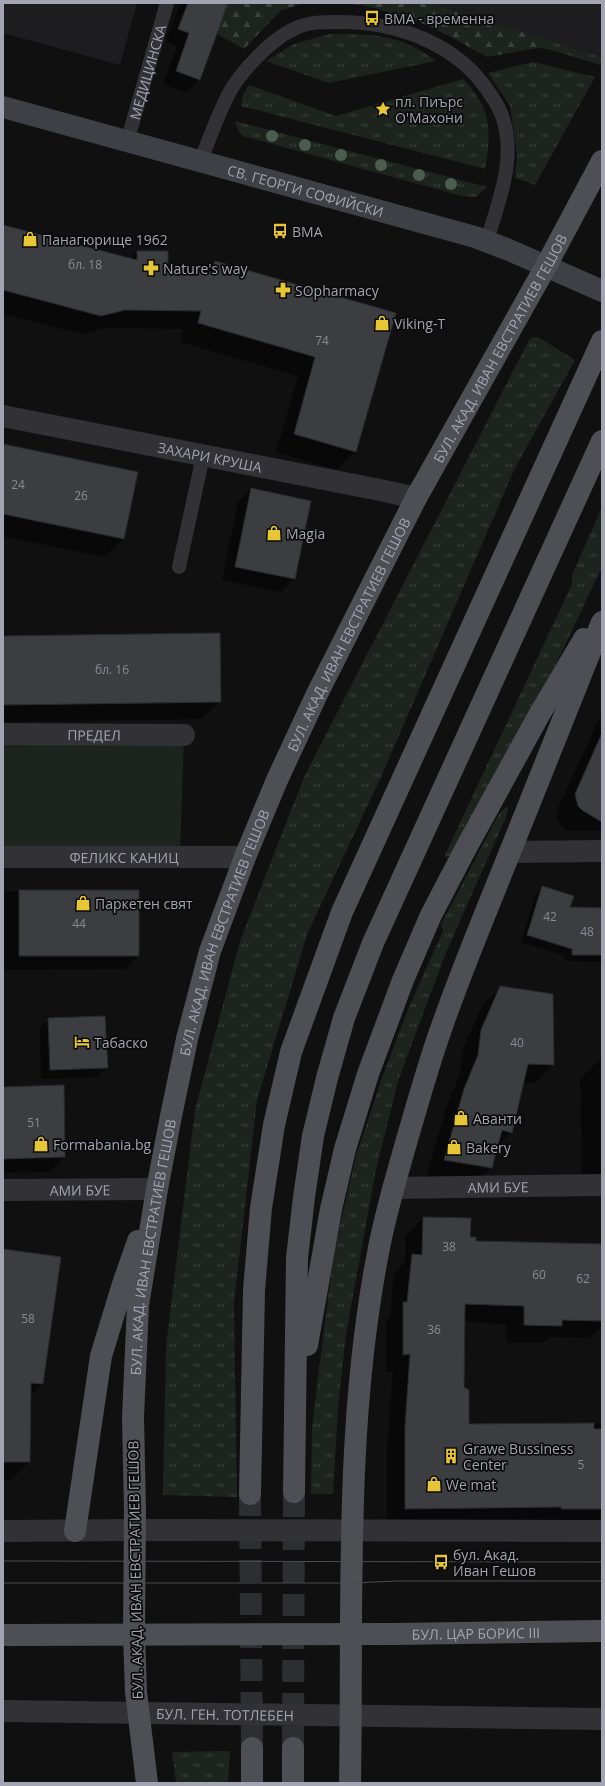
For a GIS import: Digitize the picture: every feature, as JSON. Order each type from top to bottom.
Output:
[{"type":"main road","name":"СВ. ГЕОРГИ СОФИЙСКИ","points":[[3,107],[487,242],[597,289]]},
{"type":"main road","name":"БУЛ. АКАД. ИВАН ЕВСТРАТИЕВ ГЕШОВ","points":[[147,1783],[136,1692],[134,1635],[135,1510],[133,1417],[138,1305],[157,1189],[187,1039],[210,951],[244,857],[277,780],[317,694],[416,498],[546,266],[602,160]]},
{"type":"main road","points":[[250,1494],[254,1290],[261,1208],[274,1125],[291,1052],[342,912],[602,341]]},
{"type":"main road","points":[[294,1492],[297,1258],[304,1197],[314,1136],[327,1078],[344,1018],[373,943],[602,441]]},
{"type":"main road","points":[[295,1411],[331,1209],[345,1149],[368,1074],[403,980],[430,915],[539,715],[602,608]]},
{"type":"main road","points":[[350,1783],[350,1634],[353,1561],[351,1531],[354,1442],[363,1354],[378,1253],[393,1188],[439,1035],[469,952],[602,622]]},
{"type":"main road","points":[[75,1531],[101,1356],[123,1284],[157,1189]]},
{"type":"main road","name":"БУЛ. ЦАР БОРИС III","points":[[350,1634],[602,1631]]},
{"type":"main road","points":[[3,1635],[350,1634]]},
{"type":"main road","points":[[252,1748],[252,1783]]},
{"type":"main road","points":[[293,1748],[293,1783]]},
{"type":"street","name":"ЗАХАРИ КРУША","points":[[3,416],[203,456],[385,490],[416,498]]},
{"type":"street","name":"ПРЕДЕЛ","points":[[3,734],[184,735]]},
{"type":"street","points":[[510,852],[602,851]]},
{"type":"street","name":"ФЕЛИКС КАНИЦ","points":[[3,857],[244,857]]},
{"type":"street","name":"АМИ БУЕ","points":[[393,1188],[602,1185]]},
{"type":"street","name":"АМИ БУЕ","points":[[3,1190],[157,1189]]},
{"type":"street","points":[[3,1531],[602,1531]]},
{"type":"street","name":"БУЛ. ГЕН. ТОТЛЕБЕН","points":[[3,1711],[351,1716]]},
{"type":"street","points":[[351,1716],[602,1719]]},
{"type":"lane","name":"МЕДИЦИНСКА","points":[[127,142],[168,3]]},
{"type":"lane","points":[[200,162],[228,94],[248,67],[270,44],[296,27],[326,22],[360,22],[393,28],[425,39],[455,55],[481,80],[500,109],[508,138],[506,171],[487,242]]},
{"type":"lane","points":[[179,567],[203,456]]},
{"type":"shaded area","points":[[3,3],[137,3],[120,65],[3,33]]},
{"type":"shaded area","points":[[429,3],[602,3],[602,57],[551,41]]},
{"type":"green space","points":[[228,3],[304,3],[280,11],[244,49],[217,34]]},
{"type":"green space","points":[[341,3],[429,3],[551,41],[548,49],[537,48],[487,57],[451,37],[415,20],[362,5]]},
{"type":"green space","points":[[329,34],[359,34],[386,37],[411,45],[436,61],[329,83],[266,61],[294,44]]},
{"type":"green space","points":[[551,41],[602,57],[600,65],[548,49]]},
{"type":"green space","points":[[533,62],[595,77],[535,185],[515,178],[517,154],[510,106],[488,73]]},
{"type":"green space","points":[[463,79],[479,100],[487,121],[488,143],[485,169],[241,106],[243,95],[249,85],[336,116]]},
{"type":"green space","points":[[235,121],[487,187],[476,197],[462,196],[243,136],[239,132]]},
{"type":"green space","points":[[538,337],[575,360],[515,468],[381,777],[308,932],[257,1100],[234,1303],[237,1497],[163,1495],[166,1346],[195,1110],[240,941],[304,777],[528,342],[531,338]]},
{"type":"green space","points":[[602,507],[602,567],[558,660],[452,855],[444,857],[572,584],[572,575]]},
{"type":"green space","points":[[3,734],[184,735],[180,856],[3,857]]},
{"type":"green space","points":[[506,807],[508,808],[506,817],[445,955],[398,1081],[376,1169],[346,1334],[338,1407],[333,1494],[311,1494],[312,1427],[334,1251],[356,1156],[383,1075],[409,1007],[443,931],[441,924],[499,814]]},
{"type":"green space","points":[[230,1751],[228,1783],[176,1783],[172,1752]]},
{"type":"building","points":[[188,3],[228,3],[200,80],[176,71],[189,33],[178,29]]},
{"type":"building","points":[[3,225],[137,260],[137,251],[168,251],[168,272],[212,272],[215,261],[396,313],[356,452],[294,434],[315,357],[198,323],[201,311],[125,310],[101,316],[3,290]]},
{"type":"building","points":[[3,444],[138,472],[124,539],[3,514]]},
{"type":"building","points":[[251,488],[311,501],[295,579],[235,567]]},
{"type":"building","points":[[220,633],[221,702],[3,705],[3,636]]},
{"type":"building","points":[[602,733],[602,822],[578,806],[575,794]]},
{"type":"building","points":[[542,886],[574,896],[570,907],[602,908],[602,955],[572,955],[572,949],[527,935]]},
{"type":"building","points":[[19,890],[139,890],[139,956],[19,956]]},
{"type":"building","points":[[500,986],[553,994],[554,1065],[528,1064],[512,1133],[502,1130],[492,1168],[444,1160],[464,1089],[478,1055],[481,1030]]},
{"type":"building","points":[[105,1016],[108,1068],[50,1070],[48,1018]]},
{"type":"building","points":[[64,1085],[65,1157],[3,1159],[3,1087]]},
{"type":"building","points":[[423,1217],[471,1218],[470,1237],[476,1237],[476,1241],[602,1244],[602,1321],[562,1320],[562,1326],[524,1325],[524,1306],[465,1304],[464,1387],[469,1390],[469,1424],[594,1423],[594,1429],[602,1429],[602,1509],[561,1509],[561,1507],[405,1509],[405,1427],[410,1354],[403,1355],[403,1302],[407,1302],[412,1254],[422,1255]]},
{"type":"building","points":[[3,1249],[61,1257],[43,1384],[31,1383],[30,1462],[3,1462]]},
{"type":"tunnel","points":[[293,1748],[294,1492]]},
{"type":"tunnel","points":[[250,1494],[252,1748]]},
{"type":"tram line","points":[[3,1561],[602,1562]]},
{"type":"tram line","points":[[3,1583],[602,1581]]},
{"type":"place","name":"ВМА - временна","points":[[372,18]]},
{"type":"place","name":"пл. Пиърс О'Махони","points":[[383,109]]},
{"type":"place","name":"ВМА","points":[[280,231]]},
{"type":"place","name":"Панагюрище 1962","points":[[30,239]]},
{"type":"place","name":"Nature's way","points":[[151,268]]},
{"type":"place","name":"SOpharmacy","points":[[283,290]]},
{"type":"place","name":"Viking-T","points":[[382,323]]},
{"type":"place","name":"Magia","points":[[274,533]]},
{"type":"place","name":"Паркетен свят","points":[[83,903]]},
{"type":"place","name":"Табаско","points":[[82,1042]]},
{"type":"place","name":"Аванти","points":[[461,1118]]},
{"type":"place","name":"Formabania.bg","points":[[41,1144]]},
{"type":"place","name":"Bakery","points":[[454,1147]]},
{"type":"place","name":"Grawe Bussiness Center","points":[[451,1456]]},
{"type":"place","name":"We mat","points":[[434,1484]]},
{"type":"place","name":"бул. Акад. Иван Гешов","points":[[441,1562]]}]
